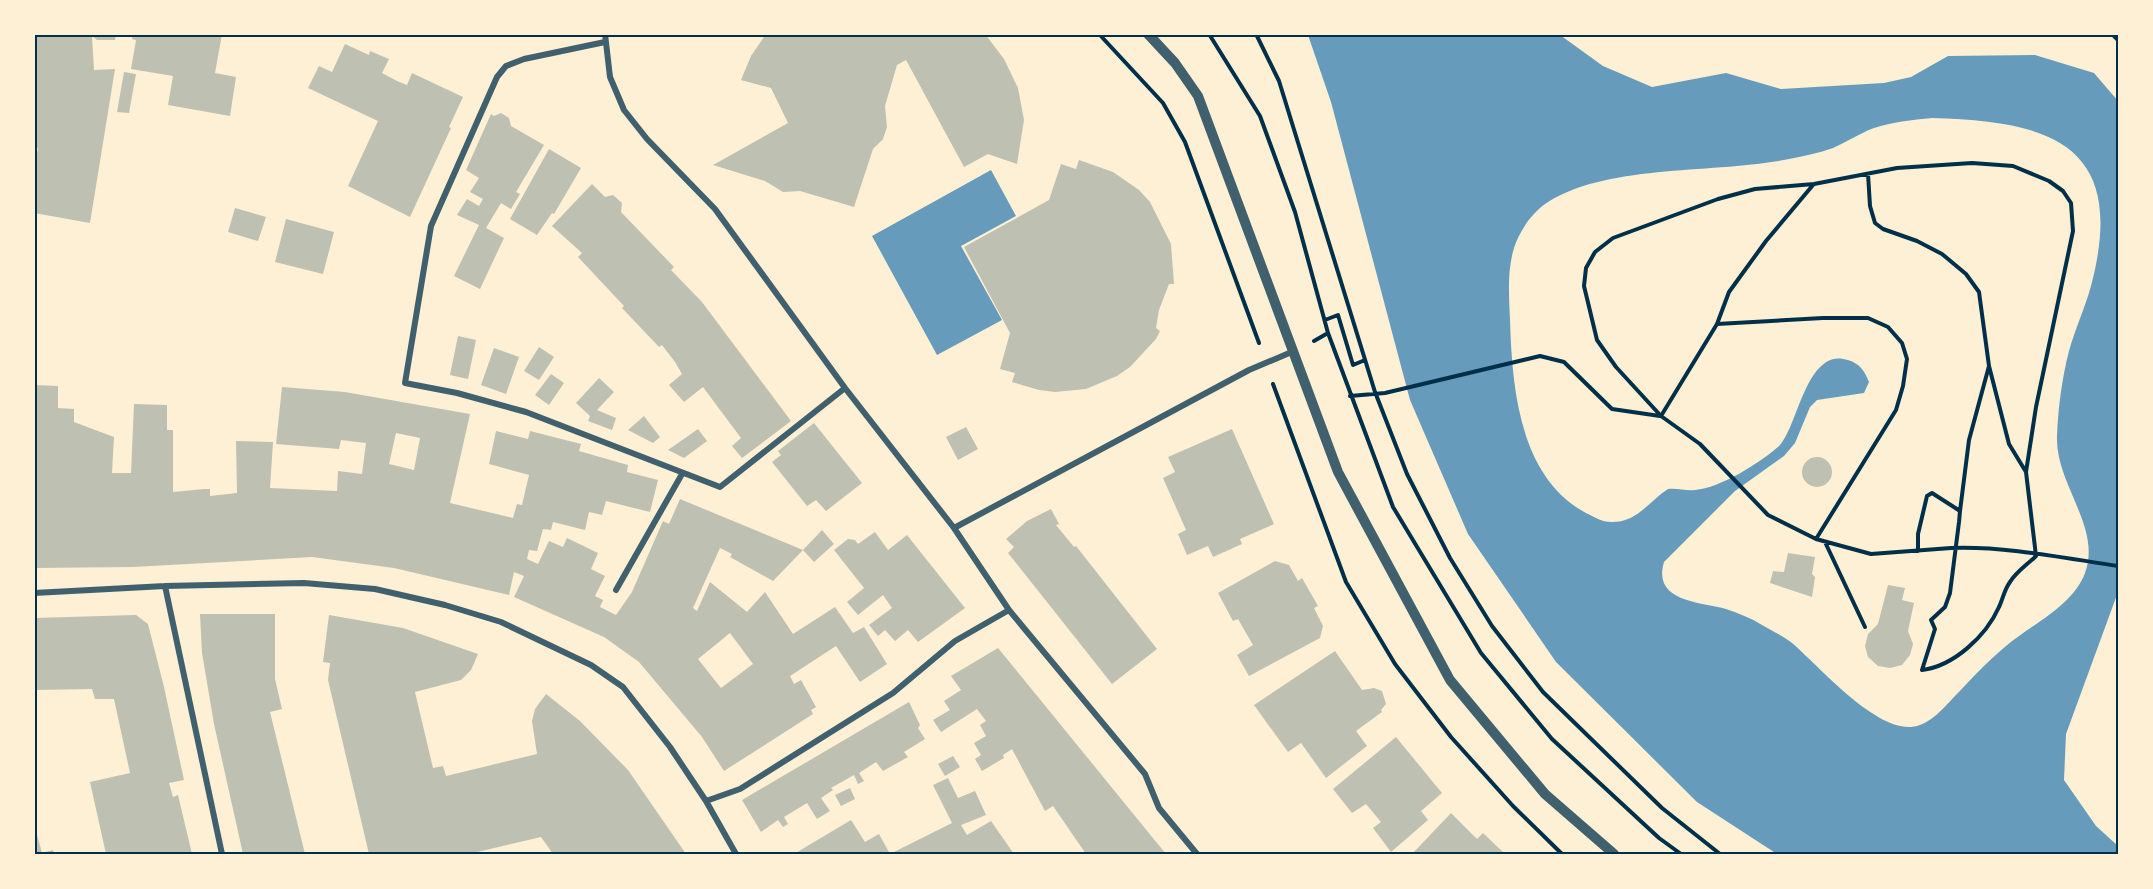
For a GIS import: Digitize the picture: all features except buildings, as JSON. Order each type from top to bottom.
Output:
[{"type":"street","points":[[1148,34],[1175,63],[1198,96],[1295,351],[1338,472],[1450,680],[1545,794],[1614,855]]},
{"type":"street","points":[[845,388],[720,487],[526,412],[457,393],[405,383],[431,226],[497,77],[506,66],[524,59],[605,38],[610,77],[624,110],[647,139],[715,209],[845,388],[954,528],[1009,610],[1145,774],[1159,808],[1197,855]]},
{"type":"street","points":[[954,528],[1249,370],[1295,351]]},
{"type":"street","points":[[615,590],[682,474]]},
{"type":"street","points":[[34,593],[165,586],[304,584],[375,590],[445,605],[501,622],[574,655],[623,687],[670,747],[706,801],[736,855]]},
{"type":"street","points":[[165,586],[222,855]]},
{"type":"street","points":[[706,801],[740,789],[893,693],[955,641],[1009,610]]},
{"type":"path","points":[[1209,34],[1260,116],[1295,212],[1325,320],[1350,396],[1393,507],[1480,653],[1552,739],[1659,838],[1681,855]]},
{"type":"path","points":[[1256,34],[1279,81],[1375,392],[1407,474],[1450,558],[1492,626],[1543,692],[1662,808],[1720,855]]},
{"type":"path","points":[[2112,34],[2118,40]]},
{"type":"path","points":[[2036,555],[2026,472],[2038,396],[2071,248],[2074,216],[2071,203],[2063,191],[2049,181],[2035,174],[2003,165],[1972,163],[1918,167],[1814,184],[1755,189],[1718,198],[1613,238],[1595,252],[1586,268],[1584,286],[1597,340],[1616,367],[1661,416],[1700,444],[1744,493],[1768,515],[1816,539],[1871,554],[1961,547],[2118,566]]},
{"type":"path","points":[[1868,174],[1870,206],[1875,223],[1883,229],[1917,241],[1942,254],[1966,274],[1979,292],[1989,366],[2009,444],[2026,472]]},
{"type":"path","points":[[1661,416],[1717,324],[1729,292],[1766,241],[1814,184]]},
{"type":"path","points":[[1325,320],[1338,315],[1353,365],[1365,360]]},
{"type":"path","points":[[1717,324],[1868,318],[1888,327],[1902,343],[1907,358],[1904,386],[1896,410],[1816,539]]},
{"type":"path","points":[[1350,396],[1375,392],[1385,393],[1540,356],[1564,362],[1612,409],[1661,416]]},
{"type":"path","points":[[1989,366],[1969,440],[1950,593],[1945,607],[1931,620],[1935,629],[1922,670],[1933,669],[1981,636],[1999,606],[2010,581],[2036,555]]},
{"type":"path","points":[[1918,551],[1918,534],[1927,496],[1932,493],[1960,511]]},
{"type":"path","points":[[1825,542],[1865,627]]},
{"type":"water","points":[[1308,35],[1560,35],[1603,66],[1652,87],[1726,73],[1781,89],[1884,83],[1911,77],[1948,56],[2035,55],[2094,73],[2118,101],[2118,592],[2066,734],[2064,780],[2096,826],[2118,846],[2118,854],[1777,854],[1697,802],[1556,662],[1468,534],[1410,400],[1331,102]],"holes":[[[1932,118],[1975,120],[2013,126],[2045,136],[2071,151],[2089,172],[2099,201],[2100,239],[2091,286],[2067,361],[2057,436],[2058,454],[2083,522],[2088,539],[2089,556],[2079,585],[2062,605],[1999,652],[1937,715],[1925,723],[1911,727],[1896,725],[1864,708],[1792,643],[1753,620],[1726,609],[1692,602],[1671,593],[1662,575],[1664,562],[1735,491],[1784,456],[1795,443],[1810,407],[1817,400],[1864,393],[1869,382],[1861,368],[1848,360],[1834,359],[1822,365],[1805,391],[1786,437],[1779,446],[1751,467],[1728,480],[1705,488],[1668,489],[1628,519],[1604,521],[1586,513],[1564,497],[1546,477],[1533,454],[1517,401],[1513,373],[1509,301],[1510,265],[1519,236],[1530,218],[1540,208],[1570,191],[1598,182],[1663,172],[1761,164],[1789,159],[1828,150],[1874,128],[1902,121]]]},
{"type":"water","points":[[991,170],[1016,216],[961,246],[1002,320],[937,355],[872,236]]}]
